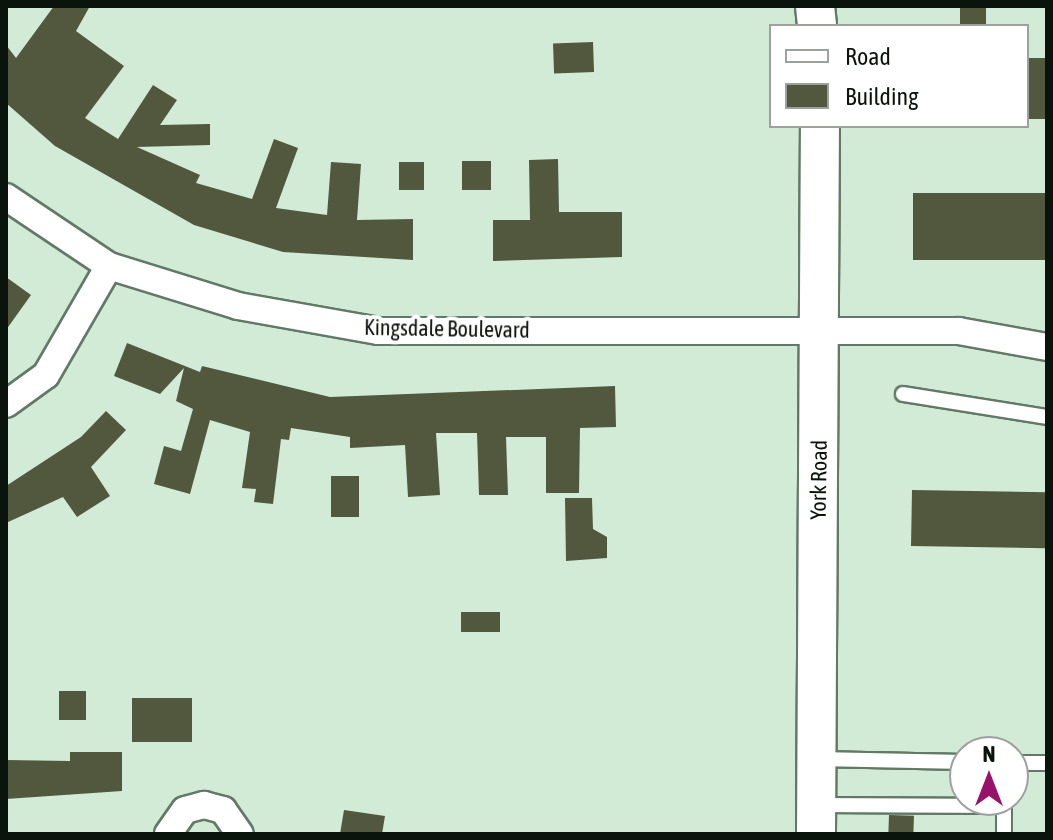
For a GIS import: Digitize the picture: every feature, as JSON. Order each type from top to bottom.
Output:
[{"type":"main road","name":"York Road","points":[[816,820],[820,128]]},
{"type":"street","name":"Kingsdale Boulevard","points":[[6,197],[109,266],[238,306],[378,331],[959,331],[1047,347]]},
{"type":"street","points":[[6,404],[46,375],[109,266]]},
{"type":"street","points":[[168,834],[185,810],[204,805],[223,810],[240,834]]},
{"type":"lane","points":[[903,394],[1047,417]]},
{"type":"lane","points":[[817,759],[949,762]]},
{"type":"lane","points":[[816,820],[1004,806],[1004,834]]},
{"type":"building","points":[[54,6],[90,6],[76,31],[124,66],[85,118],[118,139],[153,85],[177,100],[160,125],[210,124],[210,145],[137,147],[200,175],[196,183],[252,199],[274,139],[298,148],[276,208],[327,215],[331,162],[361,164],[357,220],[413,219],[413,260],[283,252],[194,225],[55,146],[6,103],[6,45],[16,58]]},
{"type":"building","points":[[960,6],[986,6],[986,24],[960,24]]},
{"type":"building","points":[[593,42],[594,72],[554,73],[553,43]]},
{"type":"building","points":[[1029,58],[1047,58],[1047,119],[1029,119]]},
{"type":"building","points":[[558,159],[559,212],[622,212],[622,257],[493,261],[493,220],[530,220],[529,160]]},
{"type":"building","points":[[462,161],[491,161],[491,190],[462,190]]},
{"type":"building","points":[[399,162],[424,162],[424,190],[399,190]]},
{"type":"building","points":[[913,193],[1047,193],[1047,260],[913,260]]},
{"type":"building","points":[[6,277],[31,295],[6,330]]},
{"type":"building","points":[[127,343],[200,372],[202,366],[330,397],[615,386],[616,427],[580,428],[579,493],[546,493],[546,437],[506,437],[508,495],[479,495],[477,433],[436,433],[440,495],[408,497],[405,445],[350,448],[350,437],[291,428],[289,440],[281,439],[273,504],[254,502],[256,489],[242,488],[250,432],[210,420],[190,494],[154,484],[164,446],[181,451],[193,409],[176,401],[184,368],[160,394],[114,376]]},
{"type":"building","points":[[106,411],[126,430],[91,467],[110,496],[77,517],[63,497],[6,523],[6,486],[81,437]]},
{"type":"building","points":[[331,476],[359,476],[359,517],[331,517]]},
{"type":"building","points":[[912,490],[1047,492],[1046,548],[911,546]]},
{"type":"building","points":[[565,498],[592,498],[593,529],[607,537],[607,558],[566,561]]},
{"type":"building","points":[[461,612],[500,612],[500,632],[461,632]]},
{"type":"building","points":[[59,691],[86,691],[86,720],[59,720]]},
{"type":"building","points":[[132,698],[192,698],[192,742],[132,742]]},
{"type":"building","points":[[70,752],[122,752],[122,791],[6,799],[6,760],[70,761]]},
{"type":"building","points":[[344,810],[385,816],[382,834],[340,834]]},
{"type":"building","points":[[889,815],[914,816],[913,834],[888,834]]}]
